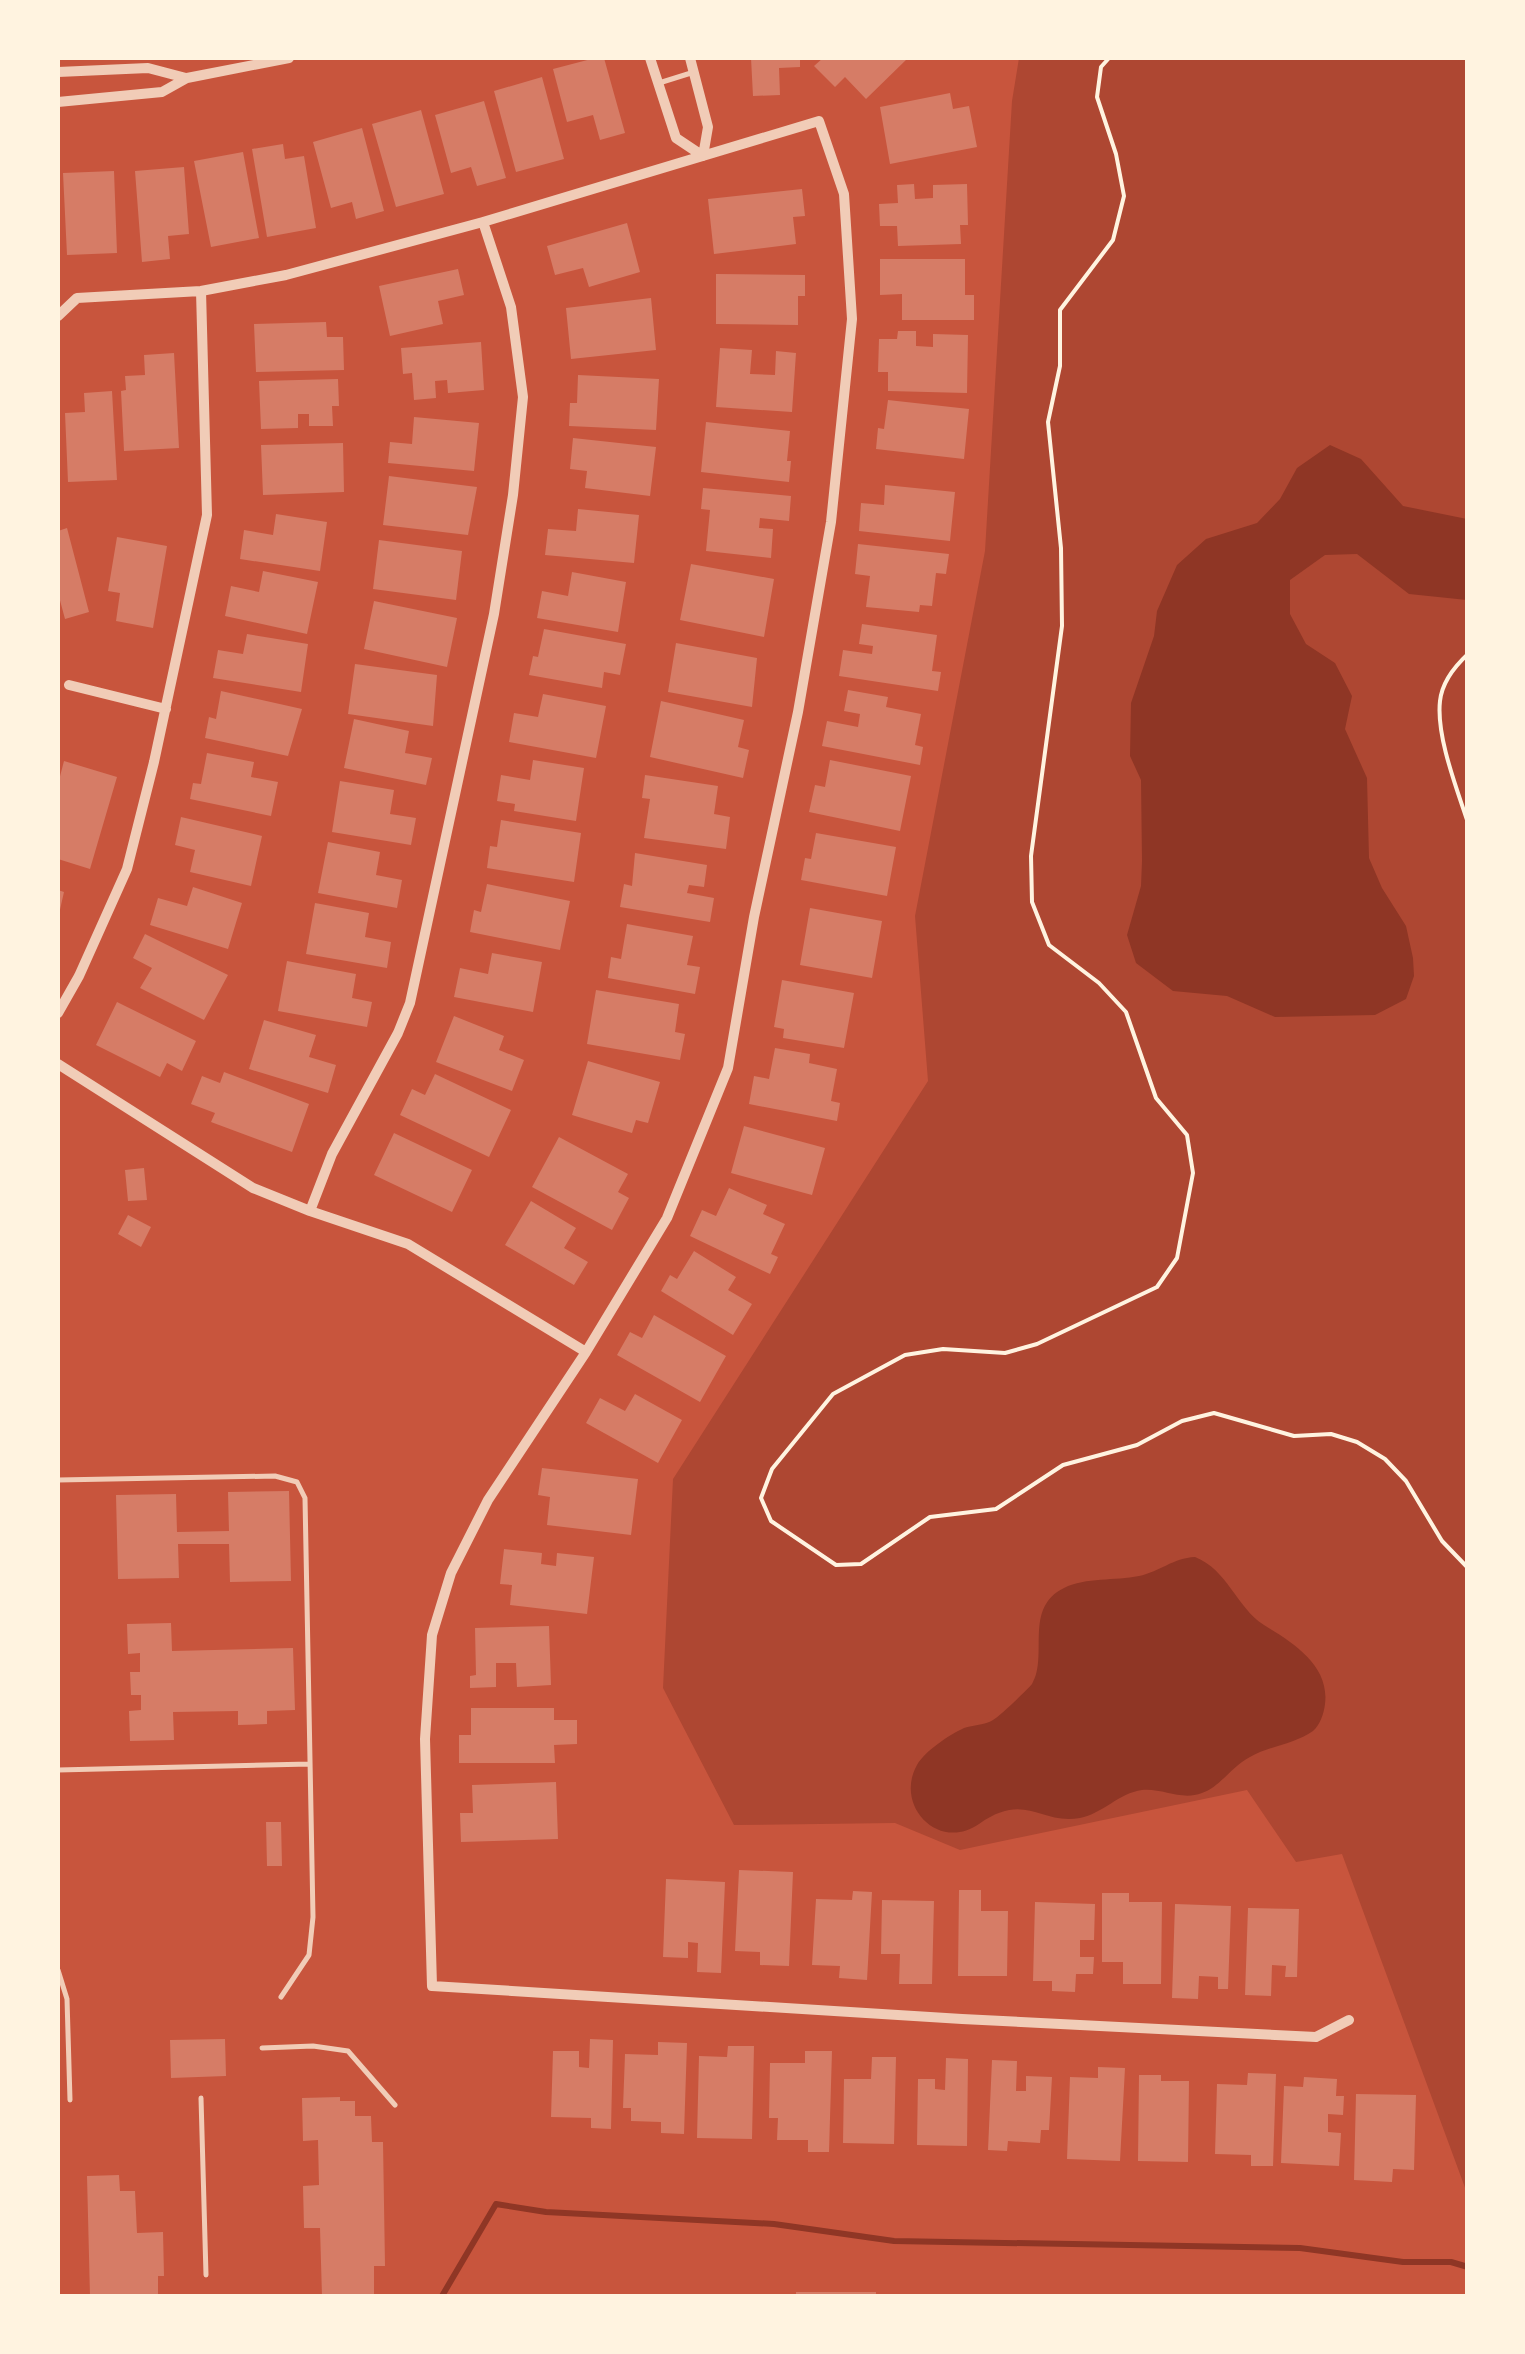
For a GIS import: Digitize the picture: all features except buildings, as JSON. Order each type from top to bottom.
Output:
[{"type":"street","points":[[58,102],[162,92],[187,78],[289,58]]},
{"type":"street","points":[[650,58],[676,138],[703,156]]},
{"type":"street","points":[[690,58],[708,126],[703,156]]},
{"type":"street","points":[[58,72],[148,68],[187,78]]},
{"type":"street","points":[[58,316],[77,298],[201,291],[286,275],[483,222],[819,122],[844,194],[852,319],[831,522],[728,1068],[667,1218],[586,1352],[488,1500],[451,1573],[432,1634],[426,1738],[432,1986],[1316,2037],[1349,2020]]},
{"type":"street","points":[[310,1211],[332,1154],[398,1033],[410,1003],[494,614],[523,397],[512,307],[483,222]]},
{"type":"street","points":[[58,1013],[127,868],[166,708],[206,515],[201,291]]},
{"type":"street","points":[[69,685],[166,708]]},
{"type":"street","points":[[58,1064],[253,1188],[408,1244],[586,1352]]},
{"type":"lane","points":[[658,84],[694,72]]},
{"type":"lane","points":[[58,1480],[274,1476],[297,1482],[304,1498],[313,1916],[309,1954],[281,1997]]},
{"type":"lane","points":[[58,1770],[310,1764]]},
{"type":"lane","points":[[58,1970],[67,1999],[70,2100]]},
{"type":"lane","points":[[262,2048],[324,2046],[348,2051],[395,2105]]},
{"type":"lane","points":[[202,2098],[206,2275]]},
{"type":"path","points":[[1109,58],[1101,67],[1097,97],[1116,154],[1124,196],[1113,240],[1060,310],[1060,366],[1048,422],[1061,548],[1062,626],[1030,856],[1032,902],[1049,946],[1099,983],[1126,1012],[1156,1098],[1187,1135],[1193,1172],[1177,1258],[1158,1287],[1037,1344],[1006,1352],[943,1348],[905,1355],[833,1394],[772,1470],[762,1498],[771,1521],[836,1565],[861,1564],[930,1517],[996,1509],[1062,1465],[1137,1445],[1182,1420],[1214,1413],[1294,1436],[1332,1434],[1357,1442],[1385,1459],[1406,1481],[1442,1540],[1468,1568]]},
{"type":"path","points":[[1468,654],[1453,668],[1440,700],[1446,757],[1468,823]]},
{"type":"shaded area","points":[[1019,58],[1467,58],[1467,2193],[1342,1854],[1296,1862],[1247,1790],[960,1850],[895,1823],[734,1825],[663,1688],[673,1479],[928,1081],[915,916],[985,551],[1012,101]]},
{"type":"shaded area","points":[[1330,445],[1361,459],[1403,506],[1467,519],[1467,600],[1409,594],[1357,554],[1325,555],[1290,580],[1290,614],[1306,644],[1335,663],[1352,696],[1345,729],[1367,778],[1369,858],[1406,926],[1414,976],[1406,999],[1375,1015],[1275,1017],[1227,996],[1173,991],[1136,963],[1127,935],[1141,886],[1141,780],[1130,756],[1131,703],[1154,636],[1157,611],[1177,565],[1206,539],[1257,523],[1280,499],[1297,468]]},
{"type":"shaded area","points":[[1195,1557],[1224,1579],[1254,1617],[1297,1647],[1315,1666],[1322,1678],[1325,1704],[1313,1731],[1250,1757],[1215,1786],[1194,1795],[1142,1790],[1080,1818],[1009,1810],[964,1831],[949,1832],[924,1820],[911,1795],[917,1765],[951,1735],[996,1718],[1032,1684],[1037,1673],[1040,1620],[1052,1597],[1073,1585],[1139,1576]]},
{"type":"waterway","points":[[442,2296],[496,2204],[546,2212],[774,2224],[894,2241],[1300,2248],[1403,2262],[1451,2262],[1468,2267]]}]
